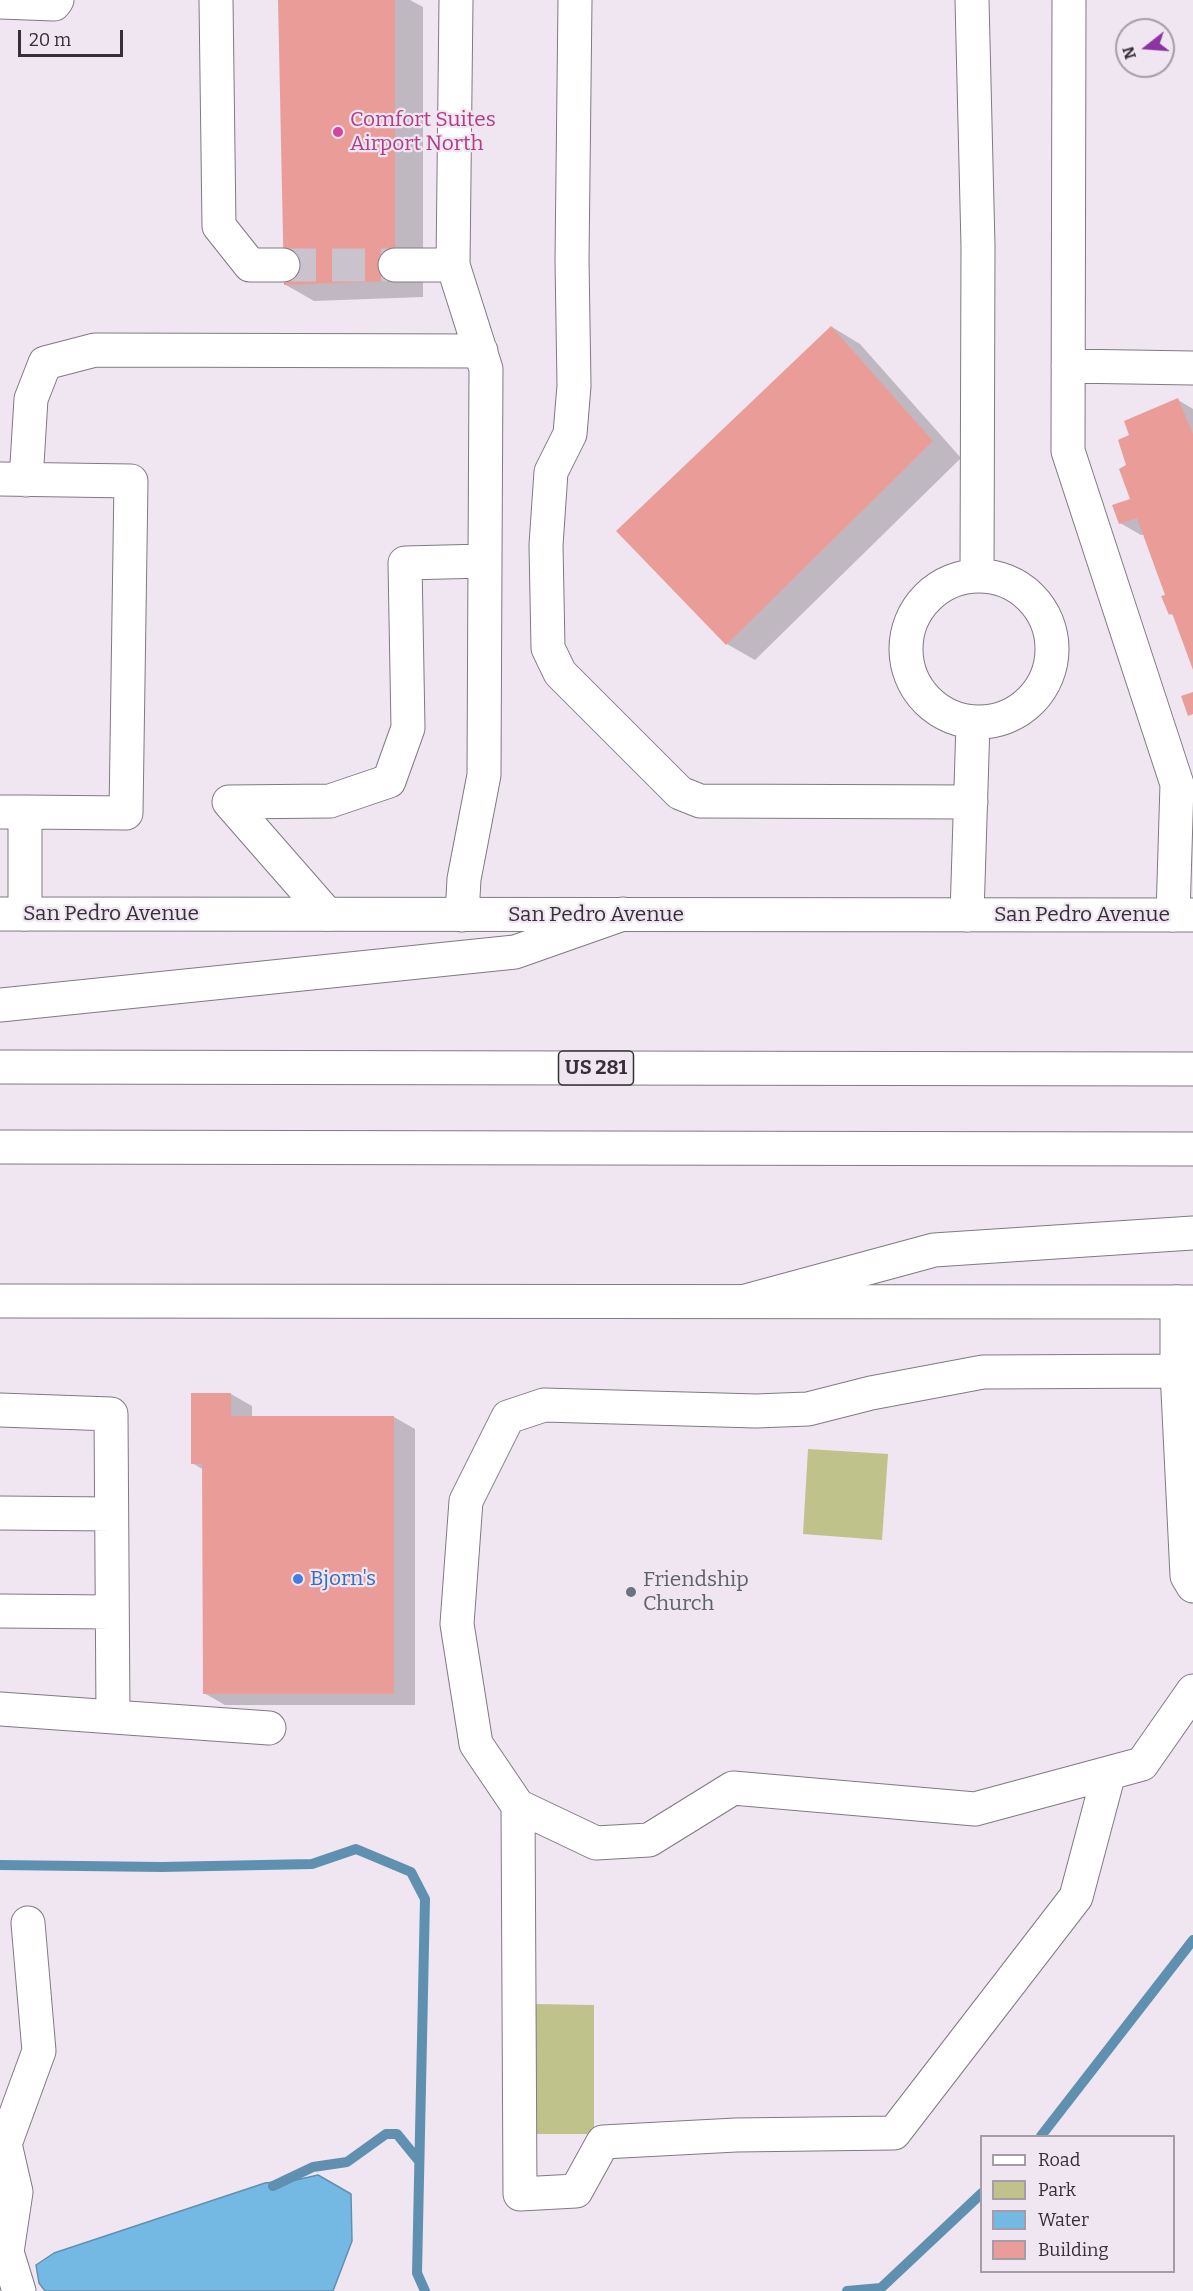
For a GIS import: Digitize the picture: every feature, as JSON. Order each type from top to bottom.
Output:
[{"type":"main road","points":[[0,2],[54,4],[57,0]]},
{"type":"main road","points":[[216,0],[219,226],[250,265],[283,265]]},
{"type":"main road","points":[[456,0],[453,265],[486,369],[484,776],[464,879],[462,915]]},
{"type":"main road","points":[[575,0],[572,260],[574,386],[570,434],[551,472],[546,545],[548,648],[560,672],[680,794],[700,801],[971,802]]},
{"type":"main road","points":[[972,0],[978,246],[977,576]]},
{"type":"main road","points":[[1069,0],[1068,450],[1185,785],[1183,915]]},
{"type":"main road","points":[[395,265],[453,265]]},
{"type":"main road","points":[[12,914],[12,812],[126,813],[131,481],[13,480],[31,399],[45,363],[94,350],[481,351]]},
{"type":"main road","points":[[1068,366],[1193,368]]},
{"type":"main road","points":[[327,914],[229,802],[330,801],[389,781],[408,728],[405,563],[485,561]]},
{"type":"main road","points":[[977,576],[1005,580],[1026,592],[1041,609],[1051,631],[1053,654],[1048,677],[1035,697],[1017,712],[996,721],[973,723],[951,717],[932,705],[917,688],[908,667],[906,644],[911,622],[923,602],[939,587],[960,578],[977,576]]},
{"type":"main road","points":[[967,915],[973,723]]},
{"type":"main road","name":"San Pedro Avenue","points":[[12,914],[1183,915]]},
{"type":"main road","points":[[0,1005],[515,952],[623,914]]},
{"type":"main road","name":"US 281","points":[[0,1067],[1193,1069]]},
{"type":"main road","points":[[0,1147],[1193,1149]]},
{"type":"main road","points":[[746,1301],[934,1250],[1193,1233]]},
{"type":"main road","points":[[0,1300],[1185,1302],[1177,1371],[1187,1576],[1193,1586]]},
{"type":"main road","points":[[1177,1371],[983,1372],[871,1393],[808,1409],[756,1411],[544,1405],[508,1417],[466,1501],[456,1624],[476,1744],[518,1806],[596,1843],[649,1840],[733,1788],[975,1809],[1142,1764],[1193,1691]]},
{"type":"main road","points":[[0,1410],[111,1414],[112,1717]]},
{"type":"main road","points":[[0,1513],[111,1514]]},
{"type":"main road","points":[[0,1611],[112,1611]]},
{"type":"main road","points":[[0,1709],[269,1728]]},
{"type":"main road","points":[[518,1806],[520,2194],[576,2191],[603,2142],[736,2135],[894,2133],[1076,1897],[1109,1773]]},
{"type":"main road","points":[[19,2291],[4,2251],[16,2192],[2,2143],[39,2051],[28,1923]]},
{"type":"green space","points":[[808,1449],[888,1454],[882,1540],[803,1534]]},
{"type":"green space","points":[[533,2004],[594,2005],[594,2134],[533,2134]]},
{"type":"water","points":[[318,2175],[351,2194],[352,2241],[333,2291],[45,2291],[39,2283],[36,2265],[54,2253],[265,2183]]},
{"type":"building","name":"Comfort Suites Airport North","points":[[278,0],[395,0],[395,281],[284,285]]},
{"type":"building","points":[[831,326],[933,441],[726,645],[616,531]]},
{"type":"building","points":[[1178,398],[1193,434],[1193,670],[1172,613],[1169,615],[1161,596],[1165,595],[1137,518],[1119,524],[1112,505],[1130,499],[1119,469],[1126,465],[1118,440],[1129,435],[1124,421]]},
{"type":"building","points":[[1193,692],[1193,714],[1188,716],[1181,696]]},
{"type":"building","name":"Bjorn's","points":[[191,1393],[231,1393],[231,1416],[394,1416],[394,1694],[203,1694],[202,1464],[191,1464]]},
{"type":"waterway","points":[[0,1865],[162,1867],[312,1864],[356,1849],[411,1872],[425,1899],[417,2273],[425,2291]]},
{"type":"waterway","points":[[1042,2135],[1193,1940]]},
{"type":"waterway","points":[[273,2186],[313,2167],[347,2162],[386,2134],[397,2134],[419,2161]]},
{"type":"waterway","points":[[847,2291],[881,2288],[980,2195]]},
{"type":"tunnel","points":[[283,265],[395,265]]},
{"type":"place","name":"Comfort Suites Airport North","points":[[338,132]]},
{"type":"place","name":"Bjorn's","points":[[298,1579]]},
{"type":"place","name":"Friendship Church","points":[[631,1592]]}]
